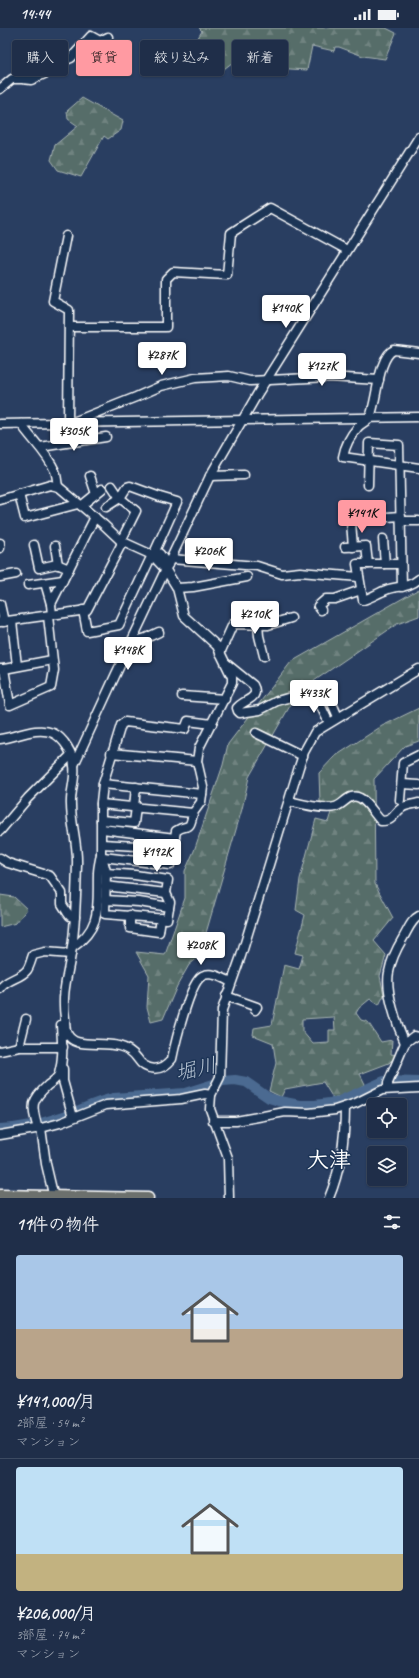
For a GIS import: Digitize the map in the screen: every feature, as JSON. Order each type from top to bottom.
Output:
[{"type":"main road","points":[[0,1195],[148,1198]]},
{"type":"street","points":[[0,89],[12,80],[31,80],[53,70],[59,63],[71,58],[91,36],[100,41],[108,37]]},
{"type":"street","points":[[231,982],[208,974],[201,976],[194,985],[190,996],[172,1059],[162,1068],[145,1067],[133,1053],[122,1046],[88,1044],[71,1039],[67,1033],[63,1006],[65,978],[72,951],[75,917],[77,853],[71,804],[74,765],[210,476],[266,380],[419,137]]},
{"type":"street","points":[[69,327],[166,327],[166,279],[173,272],[227,275],[231,234],[270,208],[347,250]]},
{"type":"street","points":[[66,236],[53,301],[69,310],[68,424]]},
{"type":"street","points":[[419,352],[392,351],[387,356],[379,380],[370,418],[358,427],[349,440],[343,457],[369,462],[419,468]]},
{"type":"street","points":[[68,424],[161,386],[195,378],[229,376],[250,381],[328,376],[379,380]]},
{"type":"street","points":[[0,424],[419,417]]},
{"type":"street","points":[[21,424],[40,447],[55,472],[58,487]]},
{"type":"street","points":[[40,447],[106,437]]},
{"type":"street","points":[[368,485],[369,443],[399,445],[402,588]]},
{"type":"street","points":[[210,476],[244,475]]},
{"type":"street","points":[[19,494],[25,518],[80,505],[99,492],[90,476]]},
{"type":"street","points":[[0,500],[50,485],[58,487],[95,517],[121,541],[168,564],[257,566],[282,574],[300,572],[359,577]]},
{"type":"street","points":[[5,622],[87,610],[121,545],[121,541],[136,511],[120,498],[112,486]]},
{"type":"street","points":[[102,855],[170,864],[176,831],[188,828],[191,825],[193,813],[201,802],[203,788],[197,761],[202,741],[232,683],[232,677],[216,646],[184,616],[177,588],[168,564],[160,554],[155,551],[177,502],[160,498],[130,486],[127,487],[120,498],[106,507]]},
{"type":"street","points":[[51,604],[95,517]]},
{"type":"street","points":[[387,517],[419,521]]},
{"type":"street","points":[[351,522],[349,547],[366,546],[368,564]]},
{"type":"street","points":[[383,539],[385,564]]},
{"type":"street","points":[[34,545],[39,568],[58,565],[69,569]]},
{"type":"street","points":[[55,546],[58,565]]},
{"type":"street","points":[[83,610],[86,631],[119,624],[152,555]]},
{"type":"street","points":[[401,564],[357,564],[363,600],[373,597],[387,589],[402,588],[419,579]]},
{"type":"street","points":[[0,577],[16,574]]},
{"type":"street","points":[[177,588],[193,587],[246,577]]},
{"type":"street","points":[[28,585],[63,580]]},
{"type":"street","points":[[45,583],[51,604],[50,616],[52,660],[54,670],[51,687],[10,705],[2,669],[52,660]]},
{"type":"street","points":[[318,606],[326,599],[335,599],[361,590]]},
{"type":"street","points":[[0,604],[17,666]]},
{"type":"street","points":[[220,653],[233,624],[268,625],[291,618]]},
{"type":"street","points":[[258,625],[264,656]]},
{"type":"street","points":[[131,642],[146,638],[159,632]]},
{"type":"street","points":[[224,662],[256,689],[254,696],[237,708],[240,713],[260,710],[277,701],[298,695],[325,698],[331,701],[338,717]]},
{"type":"street","points":[[229,1198],[228,1158],[224,1145],[213,1122],[210,1109],[211,1095],[218,1080],[220,1064],[220,1026],[222,1010],[241,956],[303,756],[315,732],[419,670]]},
{"type":"street","points":[[182,696],[225,699]]},
{"type":"street","points":[[317,698],[329,723]]},
{"type":"street","points":[[106,873],[135,875],[168,880],[166,893],[170,902],[167,919],[105,914],[106,873],[102,855],[101,820],[103,784],[111,753],[115,747],[120,725],[125,722],[185,729],[188,721],[212,724]]},
{"type":"street","points":[[0,739],[37,731],[54,733],[62,740],[71,755],[74,765]]},
{"type":"street","points":[[256,733],[303,756]]},
{"type":"street","points":[[111,753],[197,761]]},
{"type":"street","points":[[0,831],[28,798],[71,755]]},
{"type":"street","points":[[400,800],[403,763],[419,755]]},
{"type":"street","points":[[103,784],[202,794]]},
{"type":"street","points":[[402,784],[419,785]]},
{"type":"street","points":[[101,820],[134,823],[136,787]]},
{"type":"street","points":[[289,801],[308,807],[335,807],[350,797],[356,796],[361,798],[381,821],[387,821],[394,817],[402,807],[418,803]]},
{"type":"street","points":[[101,804],[193,813]]},
{"type":"street","points":[[102,829],[175,838]]},
{"type":"street","points":[[102,844],[137,846],[173,851]]},
{"type":"street","points":[[0,989],[2,985],[22,975],[28,969],[33,955],[45,952],[72,951],[80,942],[95,921],[98,912],[98,871],[102,855]]},
{"type":"street","points":[[0,858],[8,863],[50,876],[62,893],[62,904],[66,912],[70,916],[75,917]]},
{"type":"street","points":[[105,886],[166,893]]},
{"type":"street","points":[[105,900],[139,902],[169,907]]},
{"type":"street","points":[[130,915],[130,928],[159,932],[161,918]]},
{"type":"street","points":[[405,1043],[400,1032],[388,984],[389,972],[401,942],[414,919],[419,916]]},
{"type":"street","points":[[226,996],[256,1007],[255,1010]]},
{"type":"street","points":[[63,1006],[61,1010],[63,1047],[62,1081],[73,1117]]},
{"type":"street","points":[[19,1047],[26,1019]]},
{"type":"street","points":[[388,1089],[388,1083],[405,1043],[414,1036],[419,1037]]},
{"type":"street","points":[[0,1051],[19,1047],[63,1047]]},
{"type":"street","points":[[54,1197],[46,1164],[40,1128],[32,1109],[33,1104],[43,1090],[58,1075],[63,1060]]},
{"type":"street","points":[[213,1122],[236,1121],[285,1112],[309,1113],[345,1107],[376,1092],[388,1089],[419,1088]]},
{"type":"street","points":[[0,1135],[40,1128],[106,1105],[174,1100],[205,1094],[211,1095]]},
{"type":"street","points":[[329,1198],[340,1162],[345,1134],[345,1107]]},
{"type":"green space","points":[[199,28],[386,28],[396,33],[385,59],[363,56],[339,47],[335,47],[334,51],[312,46],[307,70],[288,69],[288,40],[232,40],[232,63],[224,69],[224,40],[197,40],[202,31]]},
{"type":"green space","points":[[82,98],[123,121],[121,130],[108,139],[104,136],[81,177],[58,170],[51,160],[55,145],[78,126],[68,119],[67,111]]},
{"type":"green space","points":[[419,589],[419,616],[397,624],[298,692],[249,777],[242,809],[199,957],[189,965],[177,986],[163,1019],[151,1022],[147,1007],[149,975],[136,952],[165,955],[185,898],[185,871],[194,851],[223,765],[228,744],[291,662]]},
{"type":"green space","points":[[419,708],[419,741],[405,746],[374,779],[375,884],[393,918],[374,941],[386,955],[380,976],[384,995],[379,1005],[370,999],[359,1008],[356,1013],[361,1020],[368,1022],[381,1042],[392,1040],[391,1054],[397,1055],[389,1063],[360,1074],[365,1084],[350,1094],[333,1098],[323,1082],[285,1089],[281,1097],[269,1091],[276,1063],[273,1043],[253,1035],[254,1028],[272,1025],[284,965],[299,969],[303,955],[295,953],[305,915],[296,910],[300,879],[316,819],[328,822],[334,803],[320,802],[319,773],[334,757],[382,726]],"holes":[[[334,1017],[335,1030],[329,1030],[329,1043],[313,1044],[302,1031],[302,1019]]]},
{"type":"green space","points":[[0,895],[14,897],[27,909],[16,923],[0,927]]},
{"type":"waterway","name":"堀川","points":[[0,1129],[23,1127],[46,1122],[114,1098],[185,1093],[223,1081],[235,1080],[246,1082],[269,1098],[300,1105],[315,1105],[337,1102],[384,1081],[419,1082]]},
{"type":"district","name":"大津","points":[[329,1159]]}]
